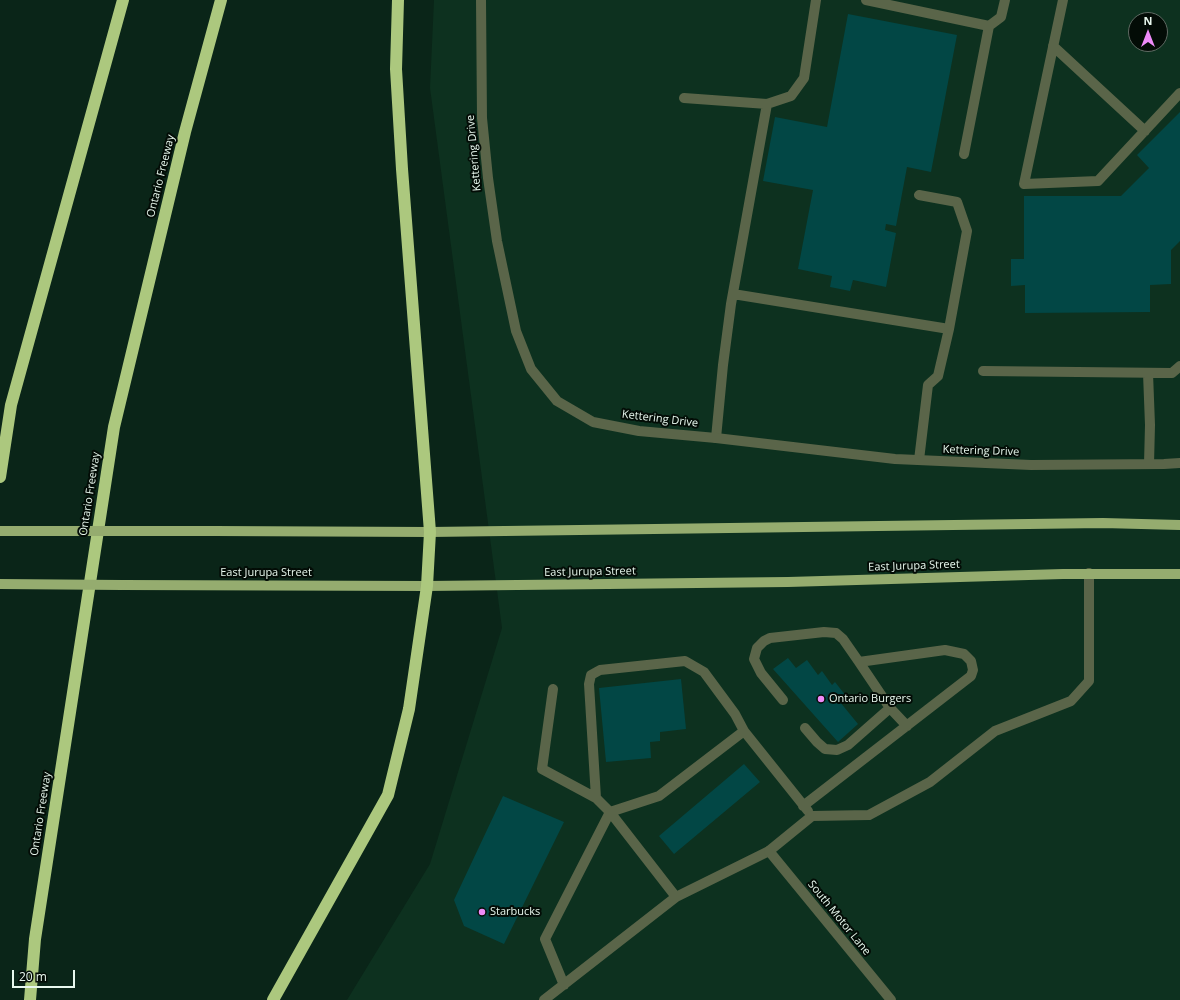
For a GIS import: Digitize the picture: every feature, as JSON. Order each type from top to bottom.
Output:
[{"type":"highway","points":[[0,477],[11,405],[123,0]]},
{"type":"highway","name":"Ontario Freeway","points":[[30,1000],[35,939],[114,427],[185,132],[221,0]]},
{"type":"highway","points":[[273,1000],[388,795],[410,709],[427,586],[430,532],[401,161],[396,68],[398,0]]},
{"type":"main road","points":[[0,530],[430,532],[1180,524]]},
{"type":"main road","name":"East Jurupa Street","points":[[0,584],[427,586],[788,582],[1088,573],[1180,574]]},
{"type":"street","name":"Kettering Drive","points":[[480,0],[482,118],[488,178],[497,241],[516,331],[530,369],[557,401],[593,422],[639,431],[716,438],[895,459],[1032,465],[1180,463]]},
{"type":"street","points":[[684,98],[767,104],[791,96],[804,78],[816,0]]},
{"type":"street","points":[[866,0],[989,26]]},
{"type":"street","points":[[964,154],[989,26],[1001,16],[1005,0]]},
{"type":"street","points":[[1063,0],[1024,184],[1098,181],[1180,93]]},
{"type":"street","points":[[1053,46],[1145,131]]},
{"type":"street","points":[[716,438],[723,365],[733,294],[767,104]]},
{"type":"street","points":[[919,195],[957,202],[967,231],[949,329],[938,376],[928,385],[919,460]]},
{"type":"street","points":[[733,294],[949,329]]},
{"type":"street","points":[[983,371],[1172,373],[1180,366]]},
{"type":"street","points":[[1148,373],[1150,425],[1149,464]]},
{"type":"street","points":[[544,1000],[676,897],[770,851],[812,816],[869,815],[930,782],[995,731],[1071,701],[1089,681],[1088,573]]},
{"type":"street","points":[[783,700],[761,673],[754,660],[757,648],[764,641],[770,638],[824,632],[836,634],[843,639],[890,708],[907,726]]},
{"type":"street","points":[[803,806],[971,676],[973,670],[971,661],[964,654],[945,650],[859,662]]},
{"type":"street","points":[[596,798],[589,684],[591,675],[600,670],[685,660],[704,672],[735,714],[744,731],[812,816]]},
{"type":"street","points":[[553,689],[542,769],[596,798],[610,812],[676,897]]},
{"type":"street","points":[[805,728],[816,742],[825,749],[837,750],[848,745],[890,708]]},
{"type":"street","points":[[564,985],[545,939],[610,812],[659,796],[744,731]]},
{"type":"street","name":"South Motor Lane","points":[[770,851],[891,1000]]},
{"type":"shaded area","points":[[434,0],[1180,0],[1180,1000],[347,1000],[430,864],[502,628],[430,88]]},
{"type":"building","points":[[848,14],[957,35],[931,172],[907,167],[896,226],[886,224],[885,230],[896,233],[886,287],[853,280],[850,291],[830,287],[832,276],[798,269],[813,190],[763,181],[775,117],[827,127]]},
{"type":"building","points":[[1180,112],[1180,241],[1171,250],[1171,284],[1150,285],[1150,312],[1025,313],[1025,285],[1011,286],[1011,259],[1024,259],[1024,196],[1121,196],[1149,168],[1137,155]]},
{"type":"building","name":"Ontario Burgers","points":[[788,658],[796,668],[807,660],[818,675],[822,671],[832,685],[835,682],[846,696],[840,702],[858,724],[838,742],[773,669]]},
{"type":"building","points":[[681,679],[686,729],[660,732],[660,741],[650,742],[651,758],[606,762],[599,688]]},
{"type":"building","points":[[744,764],[760,782],[674,854],[659,836]]},
{"type":"building","points":[[503,796],[564,822],[504,944],[464,926],[454,900]]},
{"type":"place","name":"Ontario Burgers","points":[[821,699]]},
{"type":"place","name":"Starbucks","points":[[482,912]]}]
